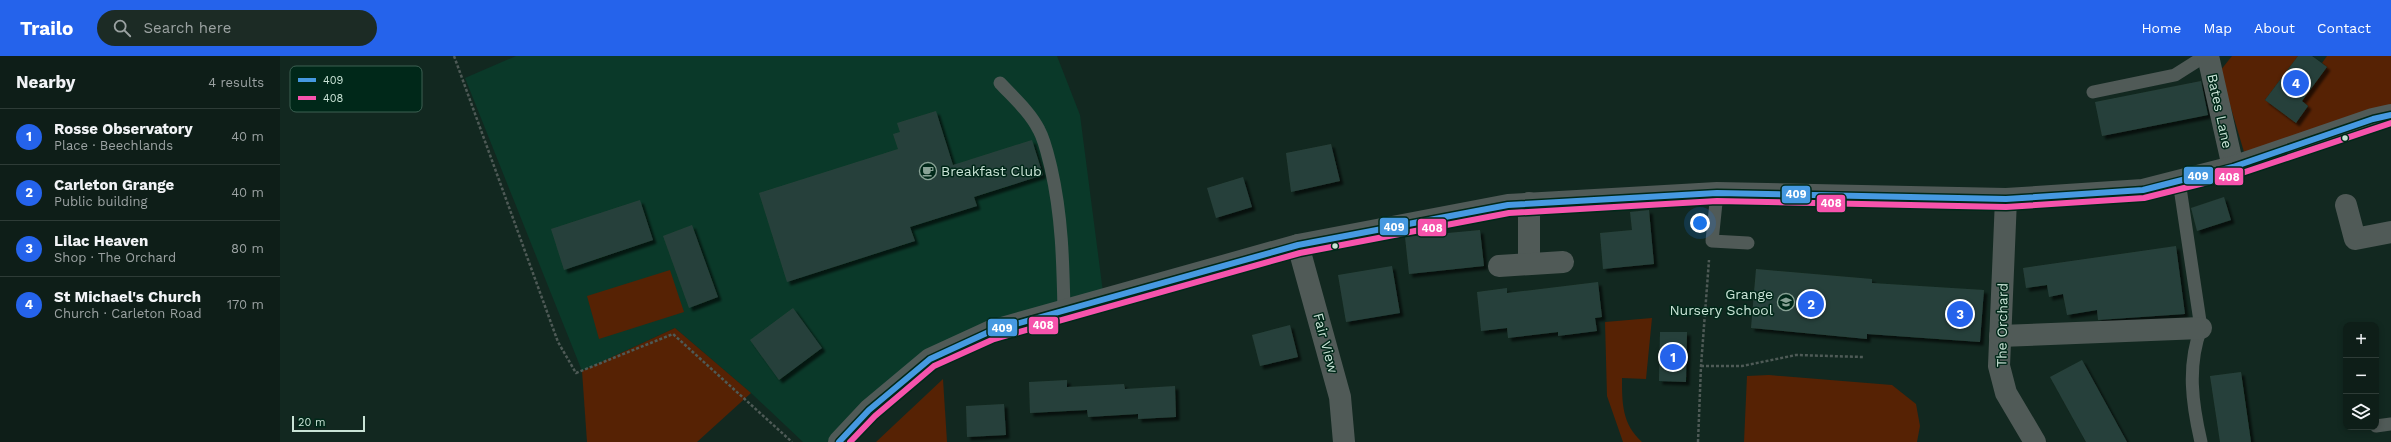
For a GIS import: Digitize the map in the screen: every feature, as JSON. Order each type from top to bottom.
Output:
[{"type":"street","name":"Bates Lane","points":[[2208,56],[2233,167]]},
{"type":"street","points":[[839,442],[869,410],[930,359],[991,331],[1298,245],[1500,206],[1529,203],[1717,193],[2006,198],[2143,190],[2233,167],[2373,119],[2391,115]]},
{"type":"street","name":"The Orchard","points":[[2006,198],[1999,366],[2006,393],[2035,442]]},
{"type":"street","points":[[1529,203],[1529,264]]},
{"type":"street","points":[[2346,206],[2355,239],[2391,232]]},
{"type":"street","name":"Fair View","points":[[1298,245],[1340,397],[1344,442]]},
{"type":"street","points":[[1499,266],[1563,262]]},
{"type":"street","points":[[2000,336],[2201,328]]},
{"type":"lane","points":[[2093,92],[2175,75],[2205,56]]},
{"type":"lane","points":[[1000,83],[1023,107],[1040,130],[1048,155],[1057,192],[1062,229],[1064,311]]},
{"type":"lane","points":[[2179,181],[2201,328],[2195,345],[2191,372],[2195,416],[2201,442]]},
{"type":"lane","points":[[1717,193],[1712,242],[1748,243]]},
{"type":"lane","points":[[2379,426],[2391,424]]},
{"type":"path","points":[[454,56],[558,342],[576,373],[673,334],[792,442]]},
{"type":"path","points":[[1698,442],[1706,277],[1712,242]]},
{"type":"path","points":[[1701,366],[1742,366],[1796,354],[1863,356]]},
{"type":"shaded area","points":[[516,56],[1057,56],[1080,115],[1104,300],[930,359],[839,442],[803,442],[751,393],[675,328],[582,371],[465,78]]},
{"type":"shaded area","points":[[2232,56],[2298,56],[2265,100],[2296,122],[2308,106],[2302,101],[2327,67],[2322,63],[2327,56],[2391,56],[2391,105],[2244,152],[2220,71]]},
{"type":"shaded area","points":[[670,270],[684,312],[599,339],[587,296]]},
{"type":"shaded area","points":[[1652,318],[1646,379],[1622,378],[1624,413],[1630,428],[1642,442],[1623,442],[1607,396],[1605,322]]},
{"type":"shaded area","points":[[675,328],[751,393],[697,442],[587,442],[582,371]]},
{"type":"shaded area","points":[[1769,375],[1892,385],[1916,404],[1920,426],[1917,442],[1744,442],[1747,376]]},
{"type":"shaded area","points":[[943,379],[947,442],[876,442]]},
{"type":"building","points":[[2298,56],[2312,56],[2327,67],[2302,101],[2308,106],[2296,123],[2265,100]]},
{"type":"building","points":[[2201,81],[2208,115],[2102,136],[2095,102]]},
{"type":"building","points":[[936,111],[953,165],[1032,140],[1043,175],[974,197],[977,206],[910,227],[915,241],[787,282],[759,193],[898,149],[893,134],[900,132],[897,123]]},
{"type":"building","points":[[1331,144],[1340,181],[1291,192],[1286,153]]},
{"type":"building","points":[[1243,177],[1252,207],[1216,218],[1207,188]]},
{"type":"building","points":[[2224,197],[2231,220],[2197,231],[2191,208]]},
{"type":"building","points":[[640,200],[653,240],[564,270],[551,229]]},
{"type":"building","points":[[1649,210],[1654,264],[1603,269],[1600,233],[1632,230],[1630,212]]},
{"type":"building","points":[[692,225],[718,297],[689,308],[663,236]]},
{"type":"building","points":[[1480,230],[1484,266],[1409,274],[1405,237]]},
{"type":"building","points":[[2176,246],[2185,314],[2098,320],[2097,310],[2067,315],[2063,294],[2049,297],[2047,285],[2026,288],[2023,268]]},
{"type":"building","points":[[1392,266],[1400,313],[1346,322],[1338,275]]},
{"type":"building","points":[[1756,269],[1872,279],[1872,283],[1984,290],[1980,342],[1867,334],[1867,339],[1751,328]]},
{"type":"building","points":[[1598,282],[1602,317],[1595,318],[1597,331],[1558,336],[1558,332],[1508,338],[1507,328],[1481,331],[1477,292],[1507,288],[1507,293]]},
{"type":"building","points":[[793,308],[822,348],[779,380],[750,340]]},
{"type":"building","points":[[1290,325],[1298,357],[1260,366],[1252,335]]},
{"type":"building","points":[[1660,332],[1687,332],[1686,382],[1659,381]]},
{"type":"building","points":[[2082,360],[2127,442],[2086,442],[2050,377]]},
{"type":"building","points":[[2241,372],[2251,442],[2220,442],[2210,376]]},
{"type":"building","points":[[1067,380],[1067,387],[1124,384],[1125,389],[1175,386],[1176,417],[1138,419],[1138,414],[1088,417],[1087,410],[1030,413],[1029,382]]},
{"type":"building","points":[[1004,404],[1006,435],[967,437],[966,406]]},
{"type":"transit line","name":"409","points":[[839,442],[869,410],[930,359],[991,331],[1298,245],[1508,205],[1717,193],[2006,199],[2143,190],[2233,167],[2373,119],[2391,115]]},
{"type":"transit line","name":"408","points":[[850,442],[875,416],[934,366],[994,339],[1300,253],[1509,213],[1717,201],[2006,207],[2144,198],[2236,175],[2391,123]]},
{"type":"place","name":"St Michael's Church","points":[[2296,83]]},
{"type":"place","name":"Breakfast Club","points":[[928,171]]},
{"type":"place","name":"Grange Nursery School","points":[[1786,302]]},
{"type":"place","name":"Carleton Grange","points":[[1811,304]]},
{"type":"place","name":"Lilac Heaven","points":[[1960,314]]},
{"type":"place","name":"Rosse Observatory","points":[[1673,357]]}]
